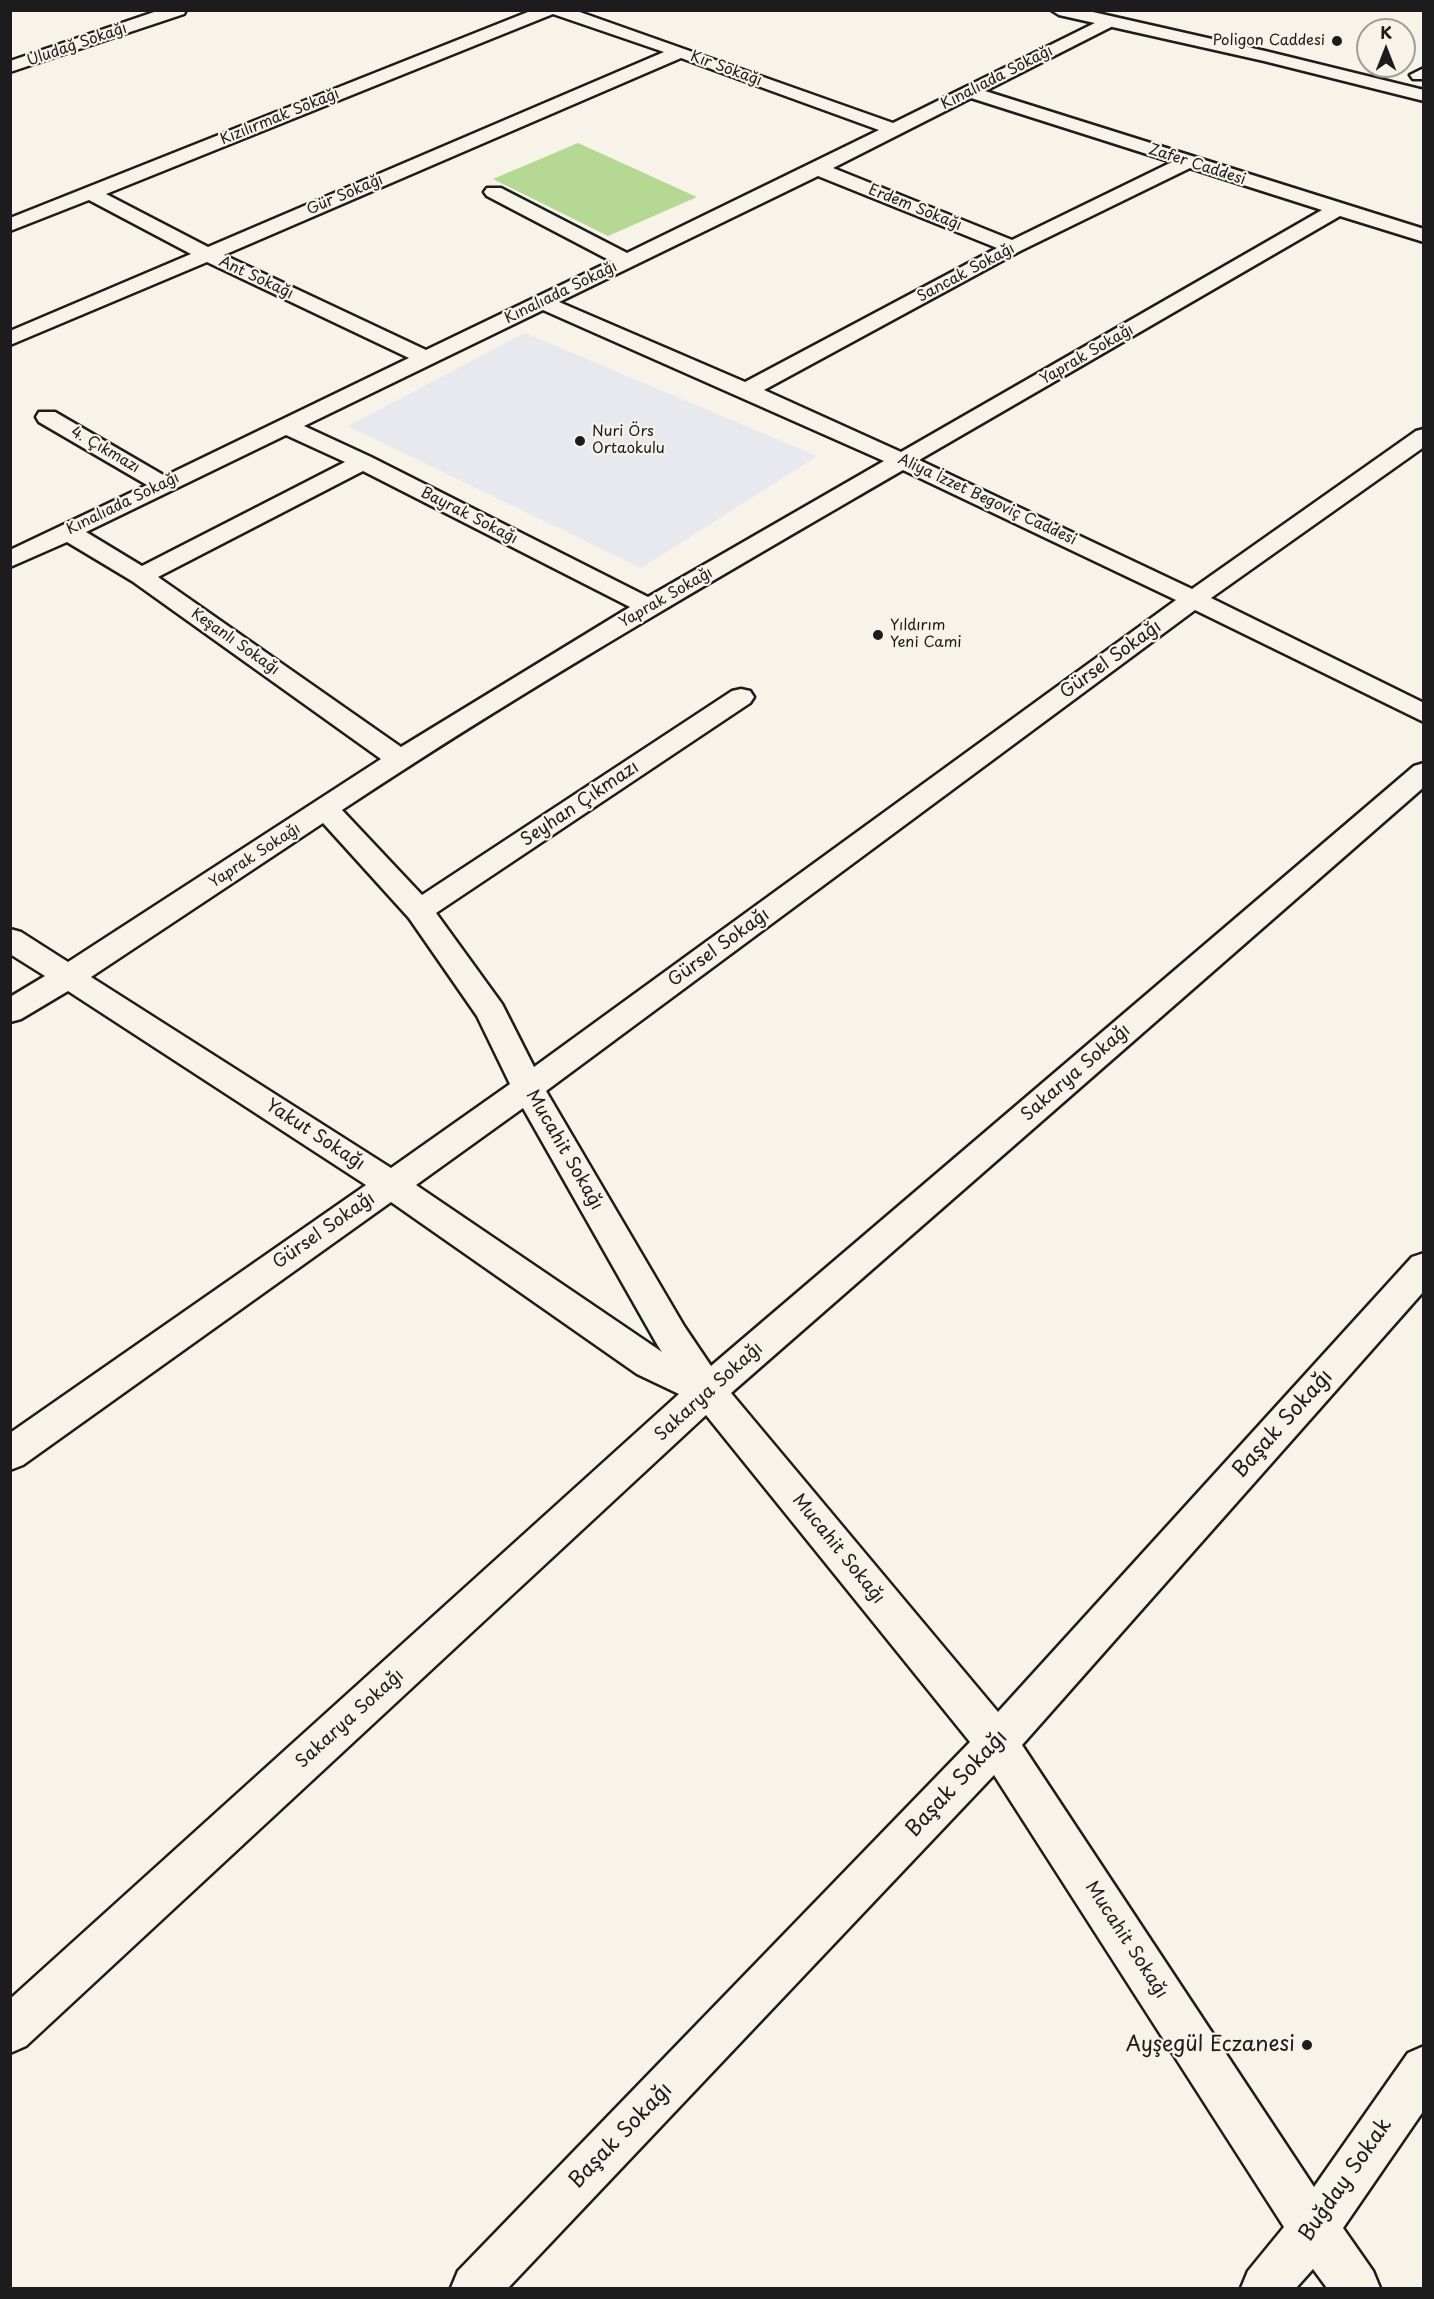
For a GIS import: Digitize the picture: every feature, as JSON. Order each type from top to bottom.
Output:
[{"type":"street","name":"Uludağ Sokağı","points":[[10,67],[177,10]]},
{"type":"street","name":"Kızılırmak Sokağı","points":[[10,225],[549,10]]},
{"type":"street","name":"Kır Sokağı","points":[[556,10],[896,130]]},
{"type":"street","points":[[1059,10],[1327,70],[1424,96]]},
{"type":"street","name":"Kınalıada Sokağı","points":[[10,560],[817,169],[1130,10]]},
{"type":"street","points":[[1135,10],[1192,22]]},
{"type":"street","name":"Gür Sokağı","points":[[10,339],[680,52]]},
{"type":"street","name":"Zafer Caddesi","points":[[971,92],[1424,236]]},
{"type":"street","name":"Sancak Sokağı","points":[[747,390],[1013,247],[1188,162]]},
{"type":"street","name":"Erdem Sokağı","points":[[817,169],[1013,247]]},
{"type":"street","points":[[494,192],[627,261]]},
{"type":"street","name":"Ant Sokağı","points":[[90,193],[207,254],[425,358]]},
{"type":"street","name":"Yaprak Sokağı","points":[[10,1011],[68,977],[400,759],[649,608],[1337,209]]},
{"type":"street","name":"Aliya İzzet Begoviç Caddesi","points":[[542,302],[747,390],[904,461],[1196,598],[1424,714]]},
{"type":"street","name":"4. Çıkmazı","points":[[47,417],[163,484]]},
{"type":"street","name":"Bayrak Sokağı","points":[[287,427],[363,462],[649,608]]},
{"type":"street","name":"Gürsel Sokağı","points":[[10,1454],[528,1088],[1196,598],[1424,436]]},
{"type":"street","points":[[141,576],[363,462]]},
{"type":"street","name":"Keşanlı Sokağı","points":[[67,531],[141,576],[400,759]]},
{"type":"street","name":"Seyhan Çıkmazı","points":[[418,911],[741,697]]},
{"type":"street","name":"Sakarya Sokağı","points":[[10,2030],[708,1391],[1424,772]]},
{"type":"street","name":"Mucahit Sokağı","points":[[326,809],[418,911],[491,1012],[528,1088],[671,1336],[708,1391],[997,1743],[1314,2229],[1356,2289]]},
{"type":"street","name":"Yakut Sokağı","points":[[10,939],[390,1184],[650,1363],[708,1391]]},
{"type":"street","name":"Başak Sokağı","points":[[476,2289],[997,1743],[1424,1267]]},
{"type":"street","name":"Buğday Sokak","points":[[1265,2289],[1314,2229],[1424,2069]]},
{"type":"shaded area","name":"Nuri Örs Ortaokulu","points":[[525,333],[817,456],[641,568],[348,426]]},
{"type":"green space","points":[[578,143],[697,197],[608,236],[493,179]]},
{"type":"place","name":"Poligon Caddesi","points":[[1337,41]]},
{"type":"place","name":"Nuri Örs Ortaokulu","points":[[580,441]]},
{"type":"place","name":"Yıldırım Yeni Cami","points":[[878,635]]},
{"type":"place","name":"Ayşegül Eczanesi","points":[[1307,2045]]}]
